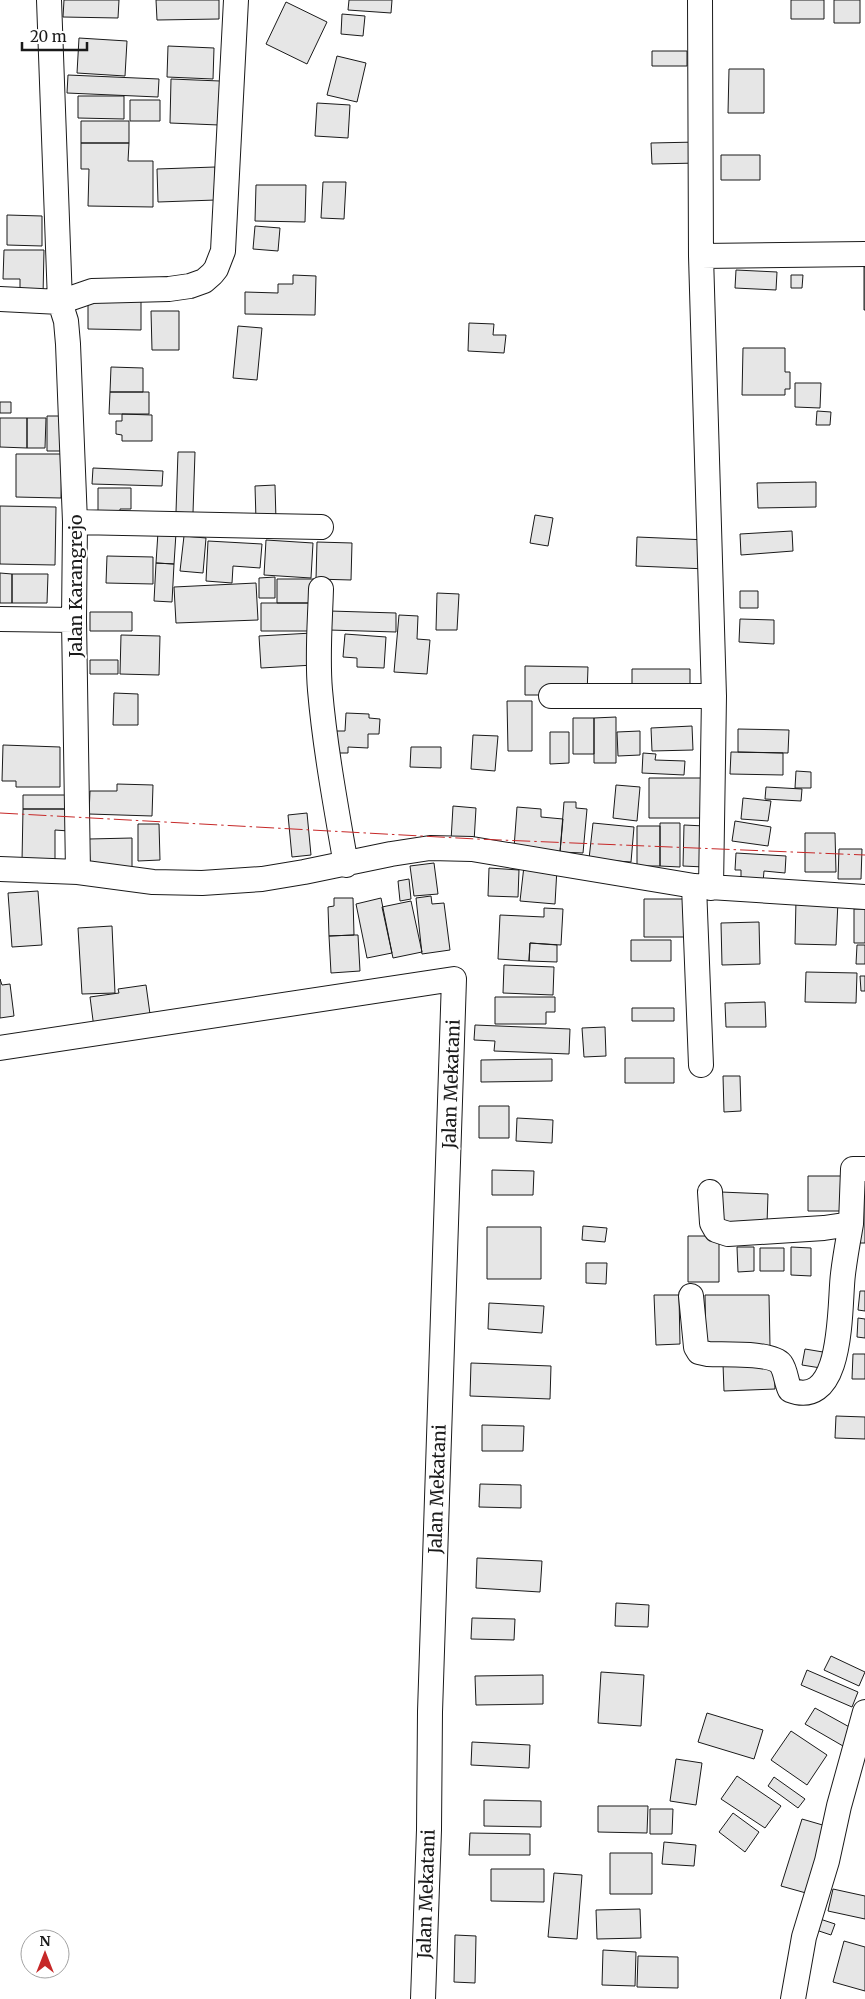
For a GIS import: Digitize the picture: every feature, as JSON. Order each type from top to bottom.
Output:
[{"type":"street","name":"Jalan Karangrejo","points":[[49,0],[60,302],[66,321],[68,344],[75,522],[74,620],[78,872]]},
{"type":"street","points":[[0,298],[60,302],[92,291],[169,290],[204,281],[216,269],[223,252],[236,0]]},
{"type":"street","points":[[700,0],[701,256],[714,696],[703,887],[701,1065]]},
{"type":"street","points":[[701,256],[865,254]]},
{"type":"street","points":[[75,522],[321,527]]},
{"type":"street","points":[[321,589],[318,655],[320,688],[324,728],[346,865]]},
{"type":"street","points":[[0,619],[74,620]]},
{"type":"street","points":[[551,696],[714,696]]},
{"type":"street","points":[[0,869],[78,872],[153,882],[202,883],[262,878],[346,865],[391,854],[430,848],[472,849],[703,887],[865,897]]},
{"type":"street","name":"Jalan Mekatani","points":[[0,1048],[454,979],[430,1712],[429,1830],[422,1999]]},
{"type":"street","points":[[691,1296],[696,1347],[700,1352],[763,1357],[776,1360],[784,1370],[790,1390],[805,1392],[817,1388],[827,1379],[833,1364],[837,1340],[843,1274],[851,1224],[853,1170],[865,1169]]},
{"type":"street","points":[[710,1192],[712,1222],[716,1230],[728,1234],[824,1228],[851,1224]]},
{"type":"street","points":[[794,1999],[804,1937],[827,1862],[839,1806],[865,1712]]},
{"type":"building","points":[[64,0],[119,0],[118,18],[63,17]]},
{"type":"building","points":[[156,0],[219,0],[219,19],[157,20]]},
{"type":"building","points":[[349,0],[392,0],[391,13],[348,10]]},
{"type":"building","points":[[791,0],[824,0],[824,19],[791,19]]},
{"type":"building","points":[[834,0],[860,0],[860,23],[834,23]]},
{"type":"building","points":[[286,2],[327,22],[307,64],[266,44]]},
{"type":"building","points":[[342,14],[365,16],[363,36],[341,34]]},
{"type":"building","points":[[79,38],[127,41],[125,76],[77,73]]},
{"type":"building","points":[[168,46],[214,48],[213,79],[167,77]]},
{"type":"building","points":[[652,51],[687,51],[687,66],[652,66]]},
{"type":"building","points":[[337,56],[366,63],[357,102],[327,95]]},
{"type":"building","points":[[729,69],[764,69],[764,113],[728,113]]},
{"type":"building","points":[[68,75],[159,79],[158,97],[67,93]]},
{"type":"building","points":[[171,79],[220,81],[219,125],[170,123]]},
{"type":"building","points":[[78,96],[124,96],[124,119],[78,118]]},
{"type":"building","points":[[130,100],[160,100],[160,121],[130,121]]},
{"type":"building","points":[[317,103],[350,105],[348,138],[315,136]]},
{"type":"building","points":[[81,121],[129,121],[129,143],[81,143]]},
{"type":"building","points":[[698,142],[698,163],[652,164],[651,143]]},
{"type":"building","points":[[81,143],[129,143],[128,161],[153,161],[153,207],[88,206],[89,169],[81,169]]},
{"type":"building","points":[[721,155],[760,155],[760,180],[721,180]]},
{"type":"building","points":[[215,167],[216,200],[158,202],[157,169]]},
{"type":"building","points":[[323,182],[346,182],[344,219],[321,218]]},
{"type":"building","points":[[256,185],[306,185],[305,222],[255,221]]},
{"type":"building","points":[[7,215],[42,216],[42,246],[7,245]]},
{"type":"building","points":[[255,226],[280,228],[278,251],[253,249]]},
{"type":"building","points":[[4,250],[44,250],[43,296],[20,296],[20,279],[3,279]]},
{"type":"building","points":[[865,267],[865,310],[864,310]]},
{"type":"building","points":[[736,270],[777,272],[776,290],[735,288]]},
{"type":"building","points":[[293,275],[316,276],[315,315],[245,314],[245,292],[278,293],[278,284],[293,284]]},
{"type":"building","points":[[791,275],[803,275],[802,288],[791,288]]},
{"type":"building","points":[[88,296],[141,297],[141,330],[88,329]]},
{"type":"building","points":[[151,311],[179,311],[179,350],[152,350]]},
{"type":"building","points":[[469,323],[494,324],[493,335],[506,335],[504,353],[468,351]]},
{"type":"building","points":[[238,326],[262,328],[257,380],[233,378]]},
{"type":"building","points":[[743,348],[785,348],[785,372],[790,372],[790,389],[785,389],[785,395],[742,395]]},
{"type":"building","points":[[111,367],[143,368],[143,392],[110,392]]},
{"type":"building","points":[[795,383],[821,383],[820,408],[795,407]]},
{"type":"building","points":[[110,392],[149,392],[149,414],[109,414]]},
{"type":"building","points":[[0,402],[11,402],[11,413],[0,413]]},
{"type":"building","points":[[817,411],[831,412],[830,425],[816,425]]},
{"type":"building","points":[[122,414],[152,415],[152,441],[122,441],[122,435],[116,434],[116,421],[122,421]]},
{"type":"building","points":[[47,416],[68,416],[69,451],[47,451]]},
{"type":"building","points":[[0,418],[27,418],[27,448],[0,447]]},
{"type":"building","points":[[27,418],[46,418],[45,448],[27,448]]},
{"type":"building","points":[[178,452],[195,452],[193,513],[176,512]]},
{"type":"building","points":[[16,454],[62,454],[61,498],[16,497]]},
{"type":"building","points":[[93,468],[163,471],[162,486],[92,484]]},
{"type":"building","points":[[816,482],[816,507],[758,508],[757,483]]},
{"type":"building","points":[[275,485],[276,520],[256,520],[255,486]]},
{"type":"building","points":[[98,488],[131,488],[131,509],[120,509],[120,516],[98,516]]},
{"type":"building","points":[[0,506],[56,507],[55,565],[0,564]]},
{"type":"building","points":[[535,515],[553,518],[548,546],[530,543]]},
{"type":"building","points":[[792,531],[793,551],[741,555],[740,534]]},
{"type":"building","points":[[158,532],[176,533],[174,564],[156,563]]},
{"type":"building","points":[[184,536],[206,538],[203,573],[180,571]]},
{"type":"building","points":[[637,537],[708,540],[707,569],[636,566]]},
{"type":"building","points":[[266,540],[313,543],[311,578],[264,575]]},
{"type":"building","points":[[208,541],[262,544],[260,568],[233,566],[232,583],[206,581]]},
{"type":"building","points":[[317,542],[352,543],[351,580],[316,579]]},
{"type":"building","points":[[107,556],[153,557],[153,584],[106,583]]},
{"type":"building","points":[[156,563],[174,564],[172,602],[154,601]]},
{"type":"building","points":[[0,573],[12,574],[12,603],[0,603]]},
{"type":"building","points":[[12,574],[48,574],[47,603],[12,603]]},
{"type":"building","points":[[275,577],[275,598],[259,598],[259,578]]},
{"type":"building","points":[[277,579],[316,579],[316,603],[277,603]]},
{"type":"building","points":[[256,583],[258,620],[176,623],[174,587]]},
{"type":"building","points":[[740,591],[758,591],[758,608],[740,608]]},
{"type":"building","points":[[437,593],[459,594],[457,630],[436,630]]},
{"type":"building","points":[[261,603],[313,603],[313,631],[261,631]]},
{"type":"building","points":[[330,611],[396,613],[396,632],[329,630]]},
{"type":"building","points":[[90,612],[132,612],[132,631],[90,631]]},
{"type":"building","points":[[399,615],[418,616],[417,639],[430,640],[427,674],[394,672]]},
{"type":"building","points":[[740,619],[774,620],[774,644],[739,642]]},
{"type":"building","points":[[312,633],[314,665],[261,668],[259,636]]},
{"type":"building","points":[[345,634],[386,637],[384,668],[357,667],[357,658],[343,657]]},
{"type":"building","points":[[121,635],[160,636],[159,675],[120,674]]},
{"type":"building","points":[[90,660],[118,660],[118,674],[90,674]]},
{"type":"building","points":[[525,666],[588,667],[587,695],[525,695]]},
{"type":"building","points":[[632,669],[690,669],[690,695],[632,695]]},
{"type":"building","points":[[114,693],[138,694],[138,725],[113,725]]},
{"type":"building","points":[[507,701],[532,701],[532,751],[508,751]]},
{"type":"building","points":[[346,713],[369,714],[369,718],[380,719],[379,734],[368,734],[368,748],[348,747],[348,753],[333,753],[334,731],[345,731]]},
{"type":"building","points":[[616,717],[616,763],[594,763],[594,718]]},
{"type":"building","points":[[573,718],[594,718],[594,754],[573,754]]},
{"type":"building","points":[[692,726],[693,750],[652,751],[651,728]]},
{"type":"building","points":[[738,729],[789,730],[788,753],[738,752]]},
{"type":"building","points":[[640,731],[640,755],[618,756],[617,732]]},
{"type":"building","points":[[550,732],[569,732],[569,763],[550,764]]},
{"type":"building","points":[[473,735],[498,736],[495,771],[471,769]]},
{"type":"building","points":[[3,745],[60,747],[60,787],[16,787],[16,781],[2,781]]},
{"type":"building","points":[[411,747],[441,747],[441,768],[410,767]]},
{"type":"building","points":[[731,752],[783,753],[783,775],[730,774]]},
{"type":"building","points":[[643,753],[656,754],[655,760],[685,761],[684,775],[642,773]]},
{"type":"building","points":[[796,771],[811,772],[811,788],[795,788]]},
{"type":"building","points":[[649,778],[702,778],[702,818],[649,818]]},
{"type":"building","points":[[117,784],[153,785],[152,816],[89,814],[90,791],[117,791]]},
{"type":"building","points":[[616,785],[640,787],[637,821],[613,818]]},
{"type":"building","points":[[766,787],[802,789],[801,801],[765,799]]},
{"type":"building","points":[[23,795],[69,795],[69,809],[23,809]]},
{"type":"building","points":[[743,798],[771,801],[768,821],[741,819]]},
{"type":"building","points":[[564,802],[576,802],[576,808],[587,809],[583,853],[560,852]]},
{"type":"building","points":[[453,806],[476,808],[474,842],[451,841]]},
{"type":"building","points":[[517,807],[541,809],[541,817],[563,819],[560,852],[514,848]]},
{"type":"building","points":[[23,809],[69,809],[69,831],[55,830],[55,861],[22,861]]},
{"type":"building","points":[[307,813],[311,855],[292,857],[288,815]]},
{"type":"building","points":[[735,821],[771,827],[768,846],[732,841]]},
{"type":"building","points":[[593,823],[634,827],[631,862],[589,859]]},
{"type":"building","points":[[660,823],[680,823],[680,867],[660,866]]},
{"type":"building","points":[[138,824],[159,824],[160,860],[138,861]]},
{"type":"building","points":[[684,825],[705,826],[704,867],[683,866]]},
{"type":"building","points":[[637,826],[660,826],[660,866],[637,866]]},
{"type":"building","points":[[805,833],[835,833],[836,872],[805,872]]},
{"type":"building","points":[[132,838],[132,867],[90,867],[89,839]]},
{"type":"building","points":[[839,849],[862,849],[861,879],[838,879]]},
{"type":"building","points":[[736,853],[786,856],[785,873],[764,871],[763,882],[741,881],[741,870],[735,870]]},
{"type":"building","points":[[434,863],[438,894],[414,896],[410,866]]},
{"type":"building","points":[[524,866],[557,868],[555,904],[520,901]]},
{"type":"building","points":[[489,868],[519,870],[518,897],[488,896]]},
{"type":"building","points":[[409,879],[411,899],[400,901],[398,881]]},
{"type":"building","points":[[38,891],[42,945],[12,947],[8,893]]},
{"type":"building","points":[[431,896],[432,904],[444,903],[450,950],[422,954],[416,898]]},
{"type":"building","points":[[334,898],[353,898],[354,935],[329,936],[328,907],[334,906]]},
{"type":"building","points":[[381,898],[392,953],[367,958],[356,904]]},
{"type":"building","points":[[644,899],[690,899],[691,937],[644,937]]},
{"type":"building","points":[[796,900],[838,901],[836,945],[795,944]]},
{"type":"building","points":[[411,901],[422,952],[393,958],[382,907]]},
{"type":"building","points":[[544,908],[563,909],[561,945],[530,943],[529,961],[498,959],[500,915],[544,917]]},
{"type":"building","points":[[854,909],[865,909],[865,943],[854,943]]},
{"type":"building","points":[[759,922],[760,964],[722,965],[721,923]]},
{"type":"building","points":[[112,926],[115,993],[82,994],[78,928]]},
{"type":"building","points":[[358,935],[360,971],[331,973],[329,936]]},
{"type":"building","points":[[631,940],[671,940],[671,961],[631,961]]},
{"type":"building","points":[[530,943],[557,945],[557,962],[529,961]]},
{"type":"building","points":[[857,945],[865,945],[865,964],[856,964]]},
{"type":"building","points":[[504,965],[554,967],[553,995],[503,993]]},
{"type":"building","points":[[806,972],[857,973],[856,1003],[805,1002]]},
{"type":"building","points":[[860,976],[865,976],[865,991],[861,991]]},
{"type":"building","points":[[0,979],[2,985],[10,984],[14,1016],[0,1018]]},
{"type":"building","points":[[146,985],[150,1014],[94,1028],[90,997],[119,993],[118,989]]},
{"type":"building","points":[[495,997],[555,997],[555,1012],[546,1012],[546,1024],[495,1024]]},
{"type":"building","points":[[765,1002],[766,1027],[726,1027],[725,1003]]},
{"type":"building","points":[[632,1008],[674,1008],[674,1021],[632,1021]]},
{"type":"building","points":[[475,1025],[570,1029],[569,1054],[494,1051],[495,1041],[474,1040]]},
{"type":"building","points":[[605,1027],[606,1056],[584,1057],[582,1028]]},
{"type":"building","points":[[625,1058],[674,1058],[674,1083],[625,1083]]},
{"type":"building","points":[[552,1059],[552,1081],[481,1082],[481,1060]]},
{"type":"building","points":[[723,1076],[740,1076],[741,1111],[724,1112]]},
{"type":"building","points":[[479,1106],[509,1106],[509,1138],[479,1138]]},
{"type":"building","points":[[517,1118],[553,1120],[552,1143],[516,1141]]},
{"type":"building","points":[[492,1170],[534,1171],[533,1195],[492,1195]]},
{"type":"building","points":[[808,1176],[843,1176],[843,1211],[808,1211]]},
{"type":"building","points":[[861,1181],[865,1181],[865,1243],[857,1243]]},
{"type":"building","points":[[721,1192],[768,1194],[767,1224],[720,1223]]},
{"type":"building","points":[[583,1226],[607,1228],[605,1242],[582,1240]]},
{"type":"building","points":[[487,1227],[541,1227],[541,1279],[487,1279]]},
{"type":"building","points":[[688,1236],[719,1236],[719,1282],[688,1282]]},
{"type":"building","points":[[737,1247],[754,1247],[754,1271],[738,1272]]},
{"type":"building","points":[[791,1247],[811,1248],[811,1276],[791,1275]]},
{"type":"building","points":[[760,1248],[784,1248],[784,1271],[760,1271]]},
{"type":"building","points":[[586,1263],[607,1263],[606,1284],[586,1283]]},
{"type":"building","points":[[860,1291],[865,1291],[865,1311],[858,1310]]},
{"type":"building","points":[[654,1295],[679,1295],[680,1344],[656,1345]]},
{"type":"building","points":[[705,1295],[769,1295],[770,1346],[706,1347]]},
{"type":"building","points":[[489,1303],[544,1306],[542,1333],[488,1329]]},
{"type":"building","points":[[858,1318],[865,1319],[865,1338],[857,1337]]},
{"type":"building","points":[[805,1349],[829,1353],[827,1369],[802,1365]]},
{"type":"building","points":[[853,1354],[865,1354],[865,1379],[852,1379]]},
{"type":"building","points":[[774,1362],[775,1389],[724,1391],[723,1364]]},
{"type":"building","points":[[471,1363],[551,1366],[550,1399],[470,1396]]},
{"type":"building","points":[[836,1416],[865,1417],[865,1439],[835,1438]]},
{"type":"building","points":[[482,1425],[524,1426],[523,1451],[482,1451]]},
{"type":"building","points":[[480,1484],[521,1485],[521,1508],[479,1507]]},
{"type":"building","points":[[477,1558],[542,1561],[540,1592],[476,1588]]},
{"type":"building","points":[[616,1603],[649,1605],[648,1627],[615,1626]]},
{"type":"building","points":[[472,1618],[515,1619],[514,1640],[471,1639]]},
{"type":"building","points":[[831,1656],[865,1672],[859,1686],[824,1670]]},
{"type":"building","points":[[807,1670],[858,1692],[852,1707],[801,1685]]},
{"type":"building","points":[[601,1672],[644,1675],[641,1726],[598,1723]]},
{"type":"building","points":[[543,1675],[543,1704],[476,1705],[475,1676]]},
{"type":"building","points":[[815,1708],[853,1729],[843,1746],[805,1724]]},
{"type":"building","points":[[707,1713],[763,1730],[754,1759],[698,1742]]},
{"type":"building","points":[[791,1731],[827,1755],[807,1785],[771,1760]]},
{"type":"building","points":[[472,1742],[530,1745],[529,1768],[471,1765]]},
{"type":"building","points":[[676,1759],[702,1763],[696,1805],[670,1801]]},
{"type":"building","points":[[737,1776],[781,1806],[765,1828],[721,1799]]},
{"type":"building","points":[[774,1777],[805,1799],[798,1808],[768,1786]]},
{"type":"building","points":[[484,1800],[541,1801],[541,1827],[484,1826]]},
{"type":"building","points":[[598,1806],[648,1806],[647,1833],[598,1832]]},
{"type":"building","points":[[650,1809],[673,1809],[672,1834],[650,1834]]},
{"type":"building","points":[[733,1813],[759,1832],[745,1852],[719,1832]]},
{"type":"building","points":[[802,1819],[826,1826],[806,1893],[781,1886]]},
{"type":"building","points":[[470,1833],[530,1834],[530,1855],[469,1855]]},
{"type":"building","points":[[664,1842],[696,1845],[694,1866],[662,1864]]},
{"type":"building","points":[[610,1853],[652,1853],[652,1894],[610,1894]]},
{"type":"building","points":[[491,1869],[544,1869],[544,1902],[491,1901]]},
{"type":"building","points":[[554,1873],[582,1875],[577,1939],[548,1937]]},
{"type":"building","points":[[833,1889],[865,1896],[865,1919],[828,1911]]},
{"type":"building","points":[[640,1909],[641,1938],[597,1939],[596,1910]]},
{"type":"building","points":[[820,1919],[835,1924],[831,1935],[816,1930]]},
{"type":"building","points":[[455,1935],[476,1936],[475,1983],[454,1982]]},
{"type":"building","points":[[844,1941],[865,1947],[865,1991],[833,1982]]},
{"type":"building","points":[[603,1950],[636,1952],[635,1986],[602,1985]]},
{"type":"building","points":[[638,1956],[678,1957],[678,1988],[637,1987]]},
{"type":"power","points":[[0,813],[476,839],[865,855]]}]
